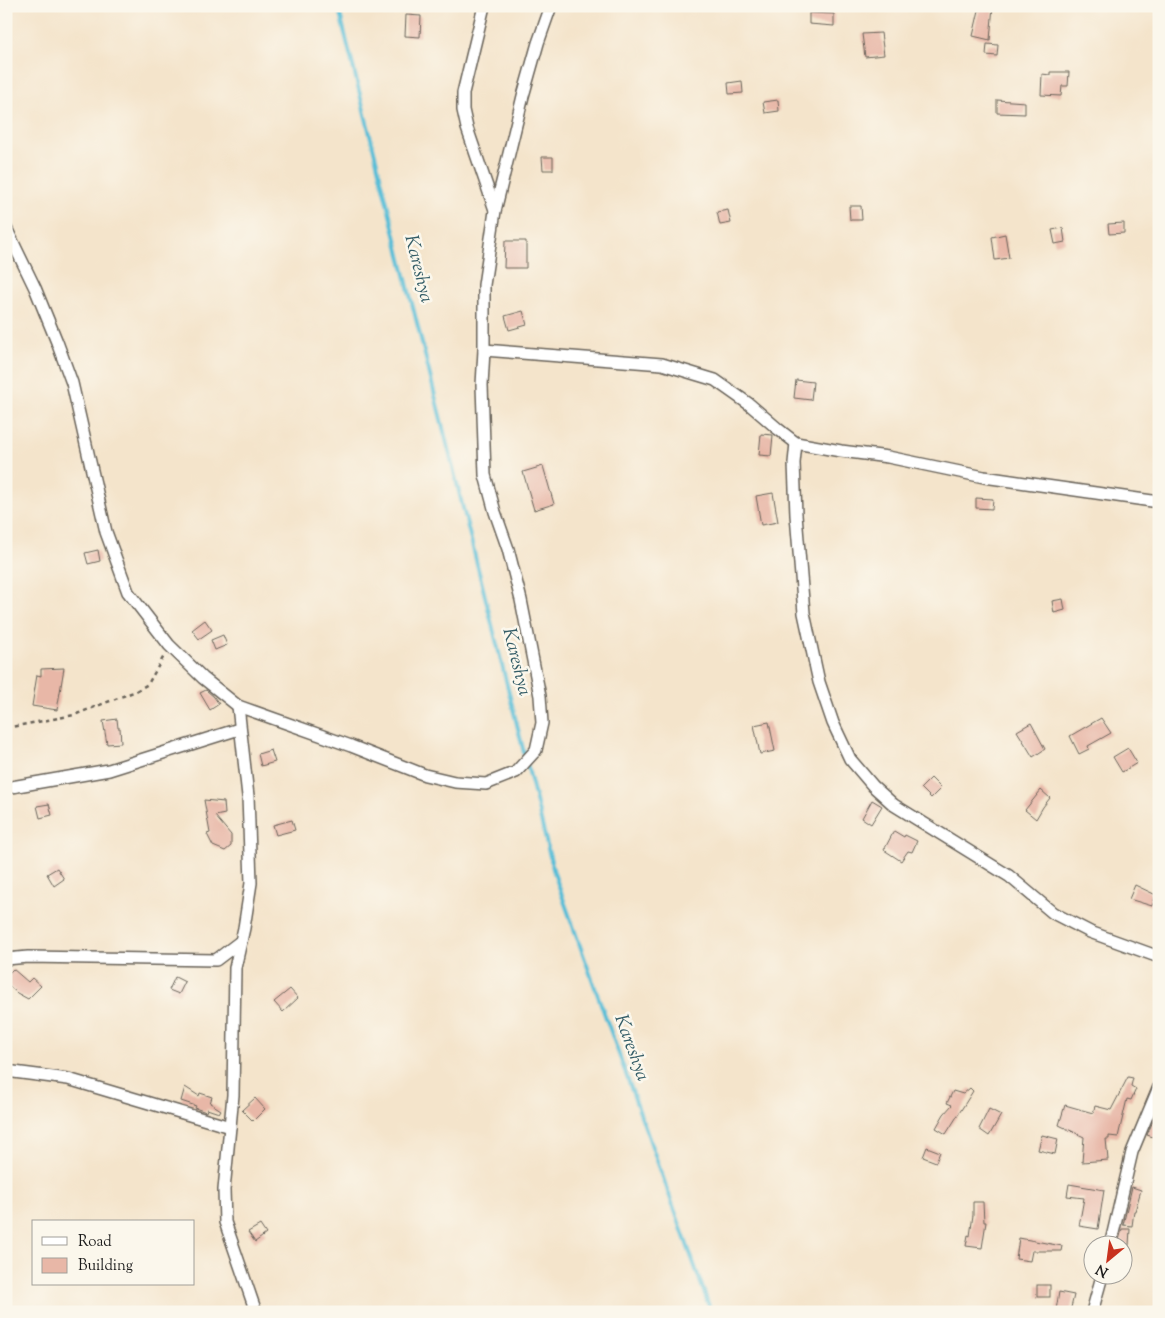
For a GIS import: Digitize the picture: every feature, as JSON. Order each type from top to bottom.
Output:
[{"type":"street","points":[[484,6],[463,93],[463,110],[467,128],[495,211]]},
{"type":"street","points":[[6,228],[35,288],[72,383],[106,532],[128,592],[168,645],[202,678],[238,706],[351,746],[424,775],[455,782],[486,784],[516,772],[536,750],[542,723],[540,696],[508,549],[485,475],[482,385],[484,285],[495,211],[523,96],[551,6]]},
{"type":"street","points":[[484,350],[662,364],[715,380],[796,443],[841,451],[888,456],[984,477],[1159,502]]},
{"type":"street","points":[[796,443],[794,491],[804,613],[820,682],[833,723],[850,759],[894,805],[1009,876],[1053,913],[1090,932],[1159,957]]},
{"type":"street","points":[[238,706],[248,796],[251,883],[235,968],[233,1095],[224,1190],[225,1222],[256,1312]]},
{"type":"street","points":[[6,788],[109,770],[240,729]]},
{"type":"street","points":[[6,959],[28,957],[216,960],[241,941]]},
{"type":"street","points":[[6,1071],[68,1079],[230,1127]]},
{"type":"street","points":[[1112,1236],[1132,1152],[1159,1087]]},
{"type":"street","points":[[1092,1312],[1099,1286]]},
{"type":"path","points":[[6,728],[74,715],[136,691],[148,684],[153,677],[168,645]]},
{"type":"building","points":[[980,6],[993,6],[990,40],[973,36]]},
{"type":"building","points":[[809,13],[834,14],[834,26],[809,24]]},
{"type":"building","points":[[406,15],[421,16],[420,37],[405,36]]},
{"type":"building","points":[[881,33],[884,55],[865,57],[862,34]]},
{"type":"building","points":[[987,44],[998,45],[997,56],[986,55]]},
{"type":"building","points":[[1050,72],[1069,72],[1068,86],[1062,86],[1061,96],[1041,95],[1042,74],[1050,75]]},
{"type":"building","points":[[742,81],[743,93],[729,94],[728,83]]},
{"type":"building","points":[[778,100],[779,111],[765,113],[763,102]]},
{"type":"building","points":[[997,100],[1025,102],[1025,114],[997,113]]},
{"type":"building","points":[[542,157],[553,157],[553,170],[543,170]]},
{"type":"building","points":[[849,206],[861,206],[862,220],[850,220]]},
{"type":"building","points":[[728,210],[731,223],[720,225],[717,212]]},
{"type":"building","points":[[1124,223],[1124,233],[1109,234],[1108,224]]},
{"type":"building","points":[[1063,228],[1065,242],[1055,244],[1052,230]]},
{"type":"building","points":[[1005,234],[1009,258],[995,260],[992,237]]},
{"type":"building","points":[[505,241],[526,241],[526,268],[504,268]]},
{"type":"building","points":[[523,311],[527,325],[509,330],[505,316]]},
{"type":"building","points":[[796,380],[813,382],[811,400],[794,398]]},
{"type":"building","points":[[761,434],[773,435],[771,456],[759,455]]},
{"type":"building","points":[[543,466],[554,504],[534,510],[523,472]]},
{"type":"building","points":[[773,493],[778,522],[761,525],[756,496]]},
{"type":"building","points":[[976,498],[993,499],[992,509],[976,508]]},
{"type":"building","points":[[98,550],[100,561],[88,564],[85,553]]},
{"type":"building","points":[[1063,599],[1065,610],[1054,613],[1052,601]]},
{"type":"building","points":[[205,620],[212,630],[199,639],[192,630]]},
{"type":"building","points":[[223,635],[227,645],[215,650],[211,640]]},
{"type":"building","points":[[64,668],[57,710],[32,706],[37,675],[41,676],[41,669]]},
{"type":"building","points":[[206,690],[219,704],[210,710],[200,693]]},
{"type":"building","points":[[1101,718],[1111,733],[1088,746],[1089,749],[1079,754],[1070,736]]},
{"type":"building","points":[[117,719],[121,743],[107,744],[103,721]]},
{"type":"building","points":[[769,722],[775,751],[760,754],[754,725]]},
{"type":"building","points":[[1031,723],[1045,749],[1033,757],[1017,731]]},
{"type":"building","points":[[1128,748],[1137,763],[1122,772],[1113,757]]},
{"type":"building","points":[[271,750],[275,762],[261,766],[258,754]]},
{"type":"building","points":[[931,778],[941,788],[931,798],[921,788]]},
{"type":"building","points":[[1041,790],[1050,798],[1036,819],[1025,810]]},
{"type":"building","points":[[204,800],[224,802],[225,814],[215,816],[231,835],[231,846],[225,851],[213,846],[207,834],[210,833]]},
{"type":"building","points":[[872,800],[882,806],[871,824],[862,818]]},
{"type":"building","points":[[49,804],[52,815],[40,818],[37,806]]},
{"type":"building","points":[[292,820],[295,830],[276,835],[273,825]]},
{"type":"building","points":[[894,831],[904,837],[905,835],[917,841],[912,852],[908,851],[901,861],[884,850]]},
{"type":"building","points":[[57,868],[64,879],[54,886],[47,874]]},
{"type":"building","points":[[1135,885],[1156,895],[1152,906],[1129,899]]},
{"type":"building","points":[[13,969],[28,982],[32,978],[41,986],[28,999],[17,993],[6,983],[6,976]]},
{"type":"building","points":[[175,977],[185,982],[179,994],[169,990]]},
{"type":"building","points":[[290,989],[298,998],[283,1012],[274,1002]]},
{"type":"building","points":[[1128,1077],[1133,1078],[1131,1086],[1136,1089],[1131,1100],[1127,1099],[1118,1137],[1109,1136],[1109,1139],[1106,1139],[1108,1160],[1082,1162],[1084,1137],[1059,1125],[1065,1105],[1093,1113],[1095,1106],[1111,1110]]},
{"type":"building","points":[[185,1087],[199,1096],[200,1093],[212,1097],[210,1103],[221,1110],[219,1113],[207,1109],[206,1112],[181,1101]]},
{"type":"building","points":[[970,1088],[973,1091],[946,1134],[936,1128],[952,1105],[947,1103],[953,1091],[963,1094]]},
{"type":"building","points":[[255,1098],[265,1109],[253,1121],[242,1110]]},
{"type":"building","points":[[1159,1107],[1159,1139],[1147,1135]]},
{"type":"building","points":[[989,1109],[1001,1115],[989,1136],[979,1129]]},
{"type":"building","points":[[1042,1135],[1058,1139],[1055,1154],[1038,1150]]},
{"type":"building","points":[[927,1147],[940,1152],[936,1162],[923,1157]]},
{"type":"building","points":[[1069,1184],[1104,1190],[1098,1229],[1079,1226],[1084,1198],[1067,1196]]},
{"type":"building","points":[[1132,1187],[1141,1190],[1134,1211],[1132,1226],[1123,1225]]},
{"type":"building","points":[[973,1202],[983,1202],[984,1222],[986,1222],[982,1248],[966,1246],[968,1235],[970,1236]]},
{"type":"building","points":[[260,1225],[266,1234],[255,1242],[248,1232]]},
{"type":"building","points":[[1122,1229],[1130,1229],[1130,1236],[1120,1236]]},
{"type":"building","points":[[1019,1238],[1062,1246],[1061,1251],[1032,1251],[1030,1261],[1016,1259]]},
{"type":"building","points":[[1037,1285],[1050,1285],[1050,1297],[1037,1297]]},
{"type":"building","points":[[1059,1292],[1074,1295],[1070,1312],[1056,1310]]},
{"type":"waterway","name":"Kareshya","points":[[338,6],[525,757]]},
{"type":"waterway","name":"Kareshya","points":[[527,764],[554,873],[709,1306],[708,1312]]}]
